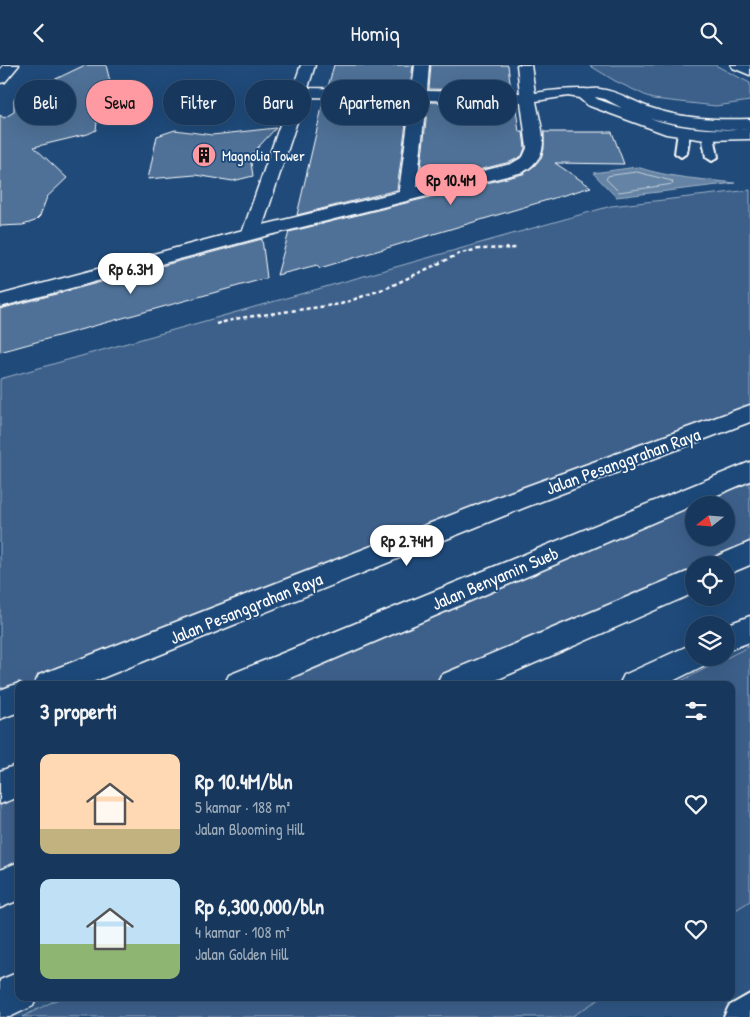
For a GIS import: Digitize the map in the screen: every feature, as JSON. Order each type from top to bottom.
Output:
[{"type":"street","points":[[0,79],[12,65]]},
{"type":"street","points":[[304,80],[308,65]]},
{"type":"street","points":[[420,80],[422,65]]},
{"type":"street","points":[[0,301],[251,234],[516,168],[528,162],[534,155],[535,148],[524,65]]},
{"type":"street","points":[[738,65],[750,71]]},
{"type":"street","points":[[429,94],[529,98],[568,92],[604,94],[635,108],[680,121],[716,126],[750,124]]},
{"type":"street","points":[[588,94],[585,97],[588,100],[666,129],[708,135],[750,134]]},
{"type":"street","points":[[251,234],[289,125]]},
{"type":"street","points":[[408,194],[416,125]]},
{"type":"street","name":"Jalan Pesanggrahan Raya","points":[[60,681],[518,500],[750,413]]},
{"type":"street","points":[[713,487],[750,452]]},
{"type":"street","name":"Jalan Benyamin Sueb","points":[[250,681],[750,471]]},
{"type":"street","points":[[735,560],[750,553]]},
{"type":"street","points":[[735,576],[750,573]]},
{"type":"street","points":[[461,681],[685,585]]},
{"type":"street","points":[[735,635],[750,628]]},
{"type":"street","points":[[643,681],[685,660]]},
{"type":"street","points":[[0,705],[15,699]]},
{"type":"street","points":[[0,787],[15,781]]},
{"type":"street","points":[[0,889],[15,882]]},
{"type":"street","points":[[0,1001],[15,994]]},
{"type":"lane","points":[[681,153],[684,132]]},
{"type":"lane","points":[[708,135],[712,157]]},
{"type":"lane","points":[[740,1017],[750,1010]]},
{"type":"path","points":[[216,325],[240,318],[341,304],[389,287],[461,253],[479,249],[518,248]]},
{"type":"shaded area","points":[[589,65],[715,65],[750,83],[750,101],[716,106],[653,99],[615,81]]},
{"type":"shaded area","points":[[750,190],[750,416],[73,681],[15,681],[15,690],[0,710],[0,379],[611,206]]},
{"type":"shaded area","points":[[750,471],[750,553],[735,560],[735,556],[685,556],[685,584],[461,681],[251,681],[685,498],[685,546],[735,546],[735,496],[691,496]]},
{"type":"shaded area","points":[[750,633],[750,1017],[0,1017],[15,1001],[735,1001],[735,681],[653,681],[685,666],[735,666],[735,640]]},
{"type":"shaded area","points":[[750,646],[750,901],[735,910],[735,681],[681,681],[711,666],[735,666],[735,654]]},
{"type":"shaded area","points":[[15,782],[15,882],[0,889],[0,788]]},
{"type":"shaded area","points":[[54,1001],[596,1001],[571,1017],[22,1017]]},
{"type":"water","points":[[637,167],[673,176],[735,183],[616,197],[593,173]]},
{"type":"building","points":[[85,65],[106,65],[110,80],[86,80],[86,125],[97,125],[96,130],[88,134],[34,147],[67,178],[47,197],[40,216],[35,221],[23,225],[0,226],[0,115],[4,118],[14,112],[15,99],[15,125],[76,125],[76,80],[54,80]]},
{"type":"building","points":[[334,65],[413,65],[411,80],[330,80]]},
{"type":"building","points":[[431,65],[508,65],[510,80],[439,80],[439,89],[429,89]]},
{"type":"building","points":[[429,102],[439,102],[439,125],[517,125],[517,117],[519,132],[523,132],[525,148],[522,156],[510,162],[419,185],[426,125],[429,125]]},
{"type":"building","points":[[321,112],[321,125],[406,125],[397,190],[297,215]]},
{"type":"building","name":"Magnolia Tower","points":[[276,128],[250,156],[253,176],[233,181],[195,175],[148,179],[157,136],[175,130],[212,135]]},
{"type":"building","points":[[544,132],[612,132],[624,164],[555,163],[591,187],[320,268],[317,265],[277,275],[289,232],[523,174],[541,158],[544,149]]},
{"type":"building","points":[[262,239],[267,278],[0,352],[0,309]]},
{"type":"place","name":"Magnolia Tower","points":[[204,155]]}]
